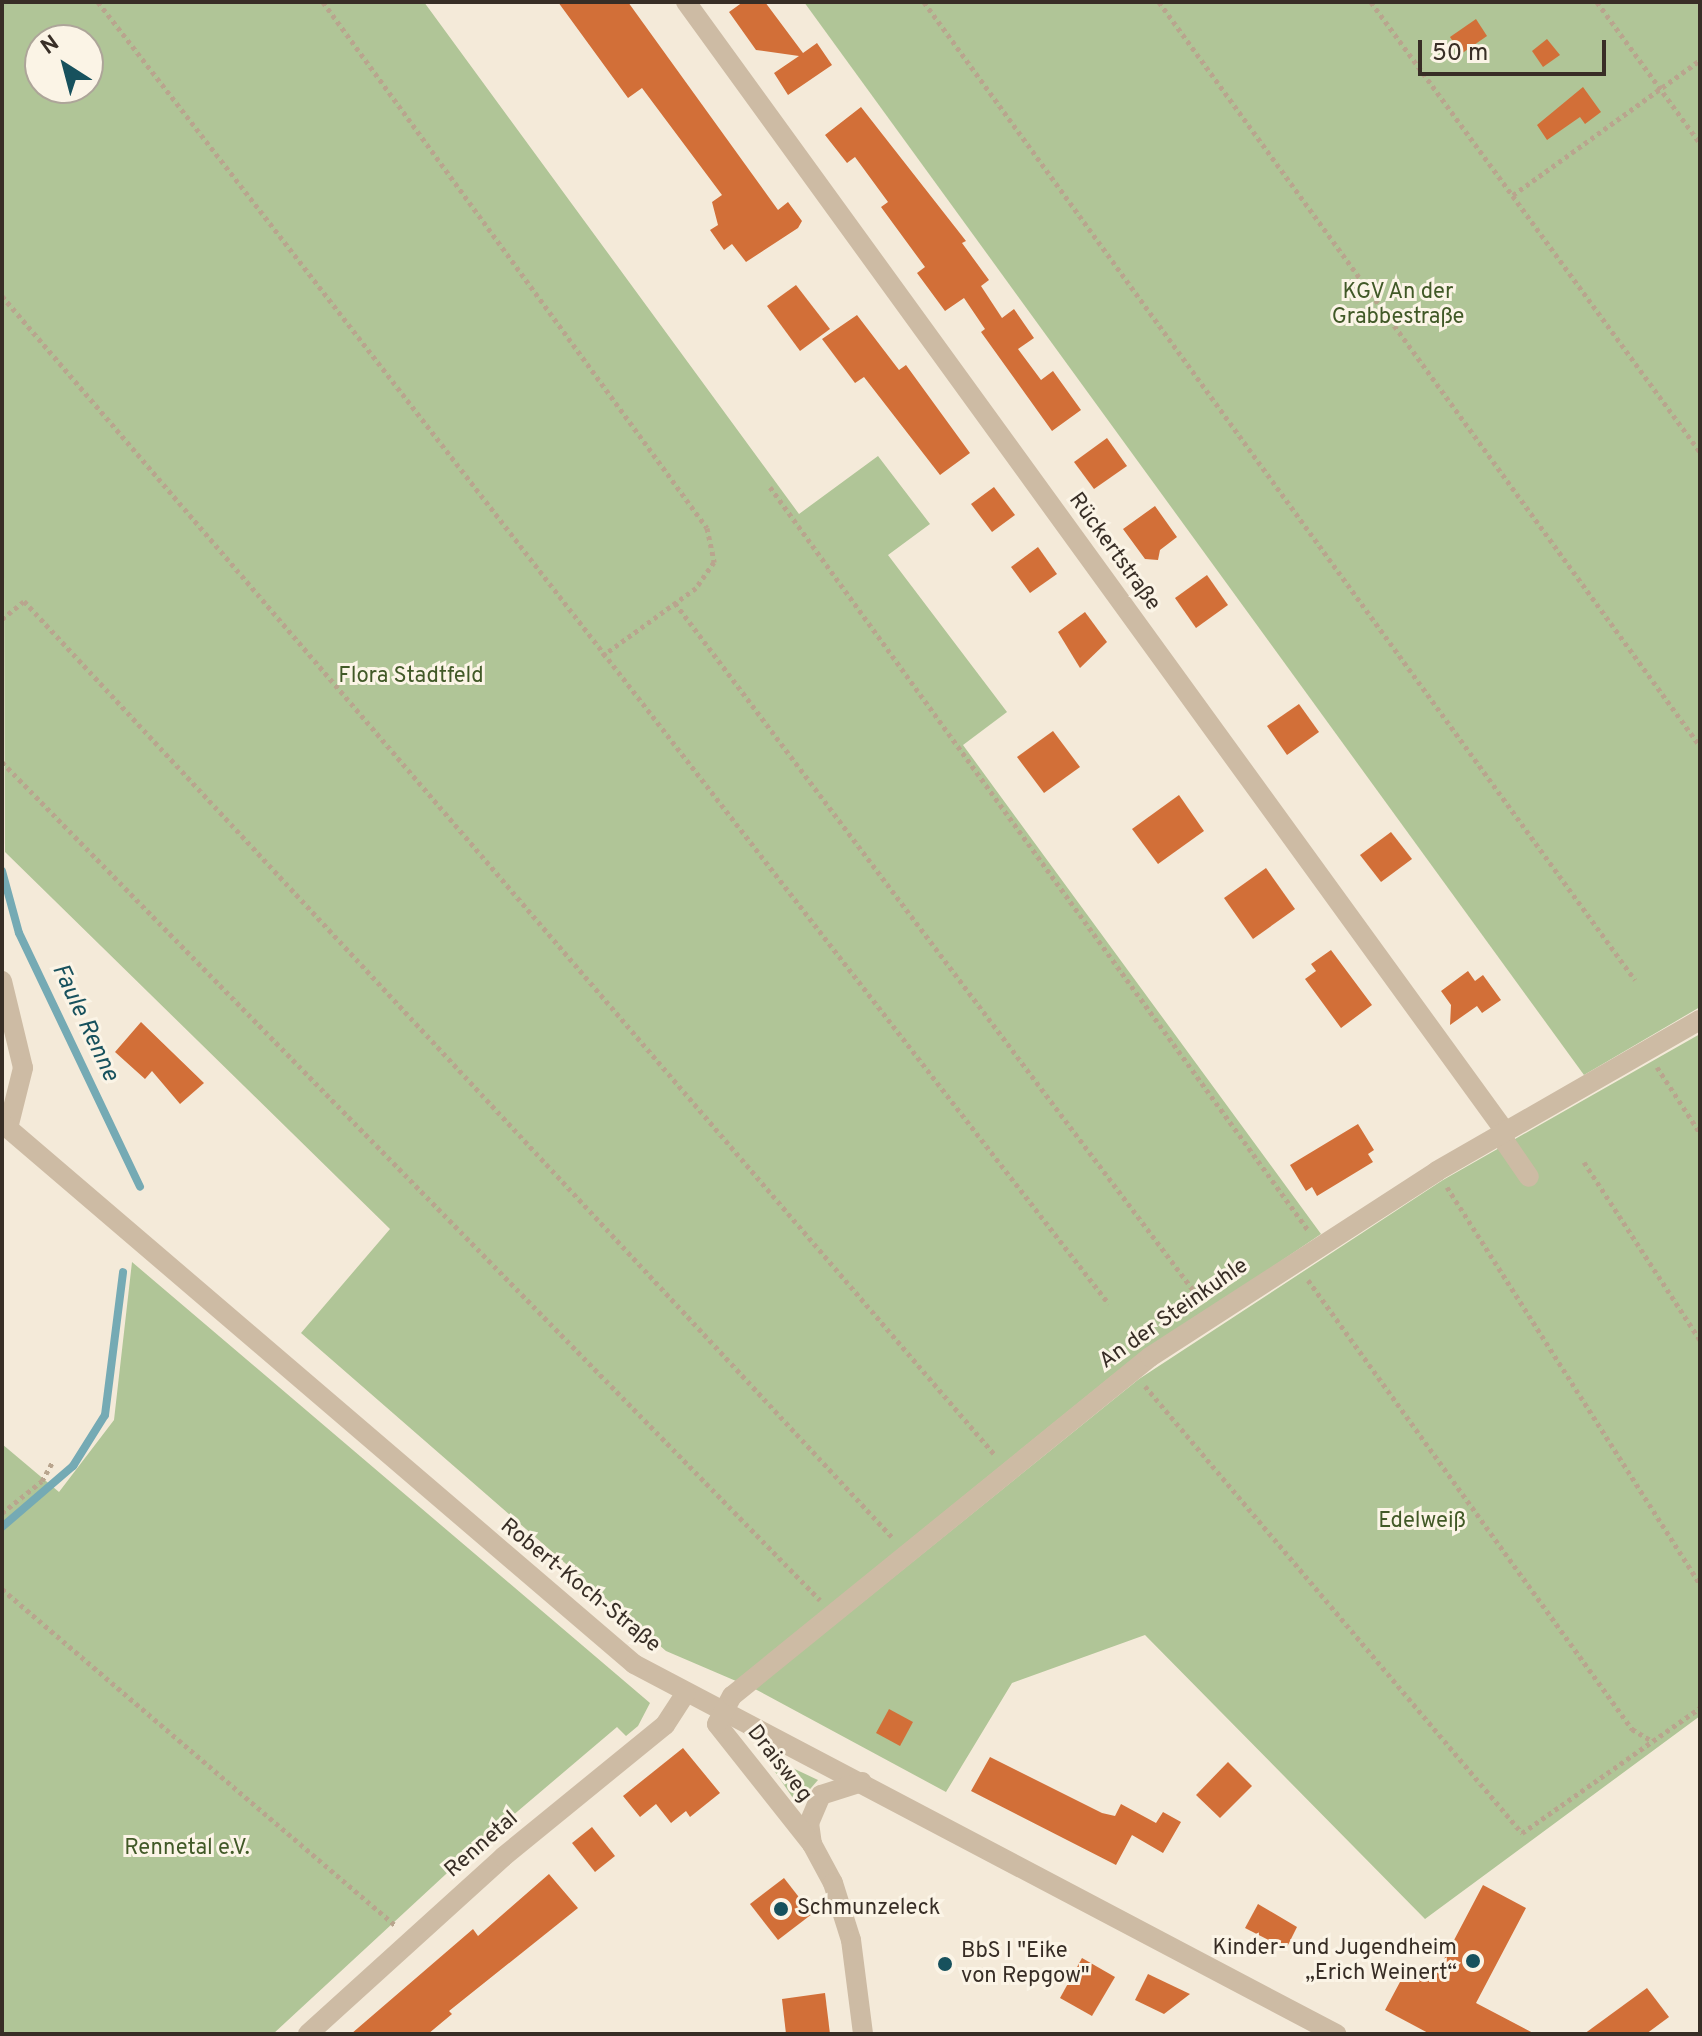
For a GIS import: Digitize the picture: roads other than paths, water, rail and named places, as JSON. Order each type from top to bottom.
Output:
[{"type":"street","name":"Rückertstraße","points":[[686,2],[1504,1130],[1505,1142],[1529,1177]]},
{"type":"street","points":[[2,981],[23,1068],[5,1125]]},
{"type":"street","name":"An der Steinkuhle","points":[[723,1711],[732,1696],[832,1612],[1008,1471],[1212,1315],[1318,1244],[1504,1130],[1700,1020]]},
{"type":"street","name":"Robert-Koch-Straße","points":[[5,1125],[594,1635],[686,1693],[862,1782],[1336,2034]]},
{"type":"street","name":"Rennetal","points":[[308,2034],[503,1857],[665,1725],[686,1693]]},
{"type":"street","name":"Draisweg","points":[[723,1711],[717,1724],[812,1844],[847,1925],[863,2034]]},
{"type":"street","name":"Draisweg","points":[[812,1844],[809,1818],[817,1799],[829,1789],[862,1782]]},
{"type":"waterway","name":"Faule Renne","points":[[2,871],[19,933],[140,1187]]},
{"type":"waterway","name":"Faule Renne","points":[[2,1527],[73,1466],[105,1415],[123,1272]]},
{"type":"place","name":"Schmunzeleck","points":[[781,1909]]},
{"type":"place","name":"Kinder- und Jugendheim „Erich Weinert“","points":[[1473,1961]]},
{"type":"place","name":"BbS I \"Eike von Repgow\"","points":[[945,1964]]},
{"type":"park label","name":"KGV An der Grabbestraße","points":[[1398,304]]},
{"type":"park label","name":"Flora Stadtfeld","points":[[411,677]]},
{"type":"park label","name":"Edelweiß","points":[[1422,1522]]},
{"type":"park label","name":"Rennetal e.V.","points":[[187,1849]]}]
